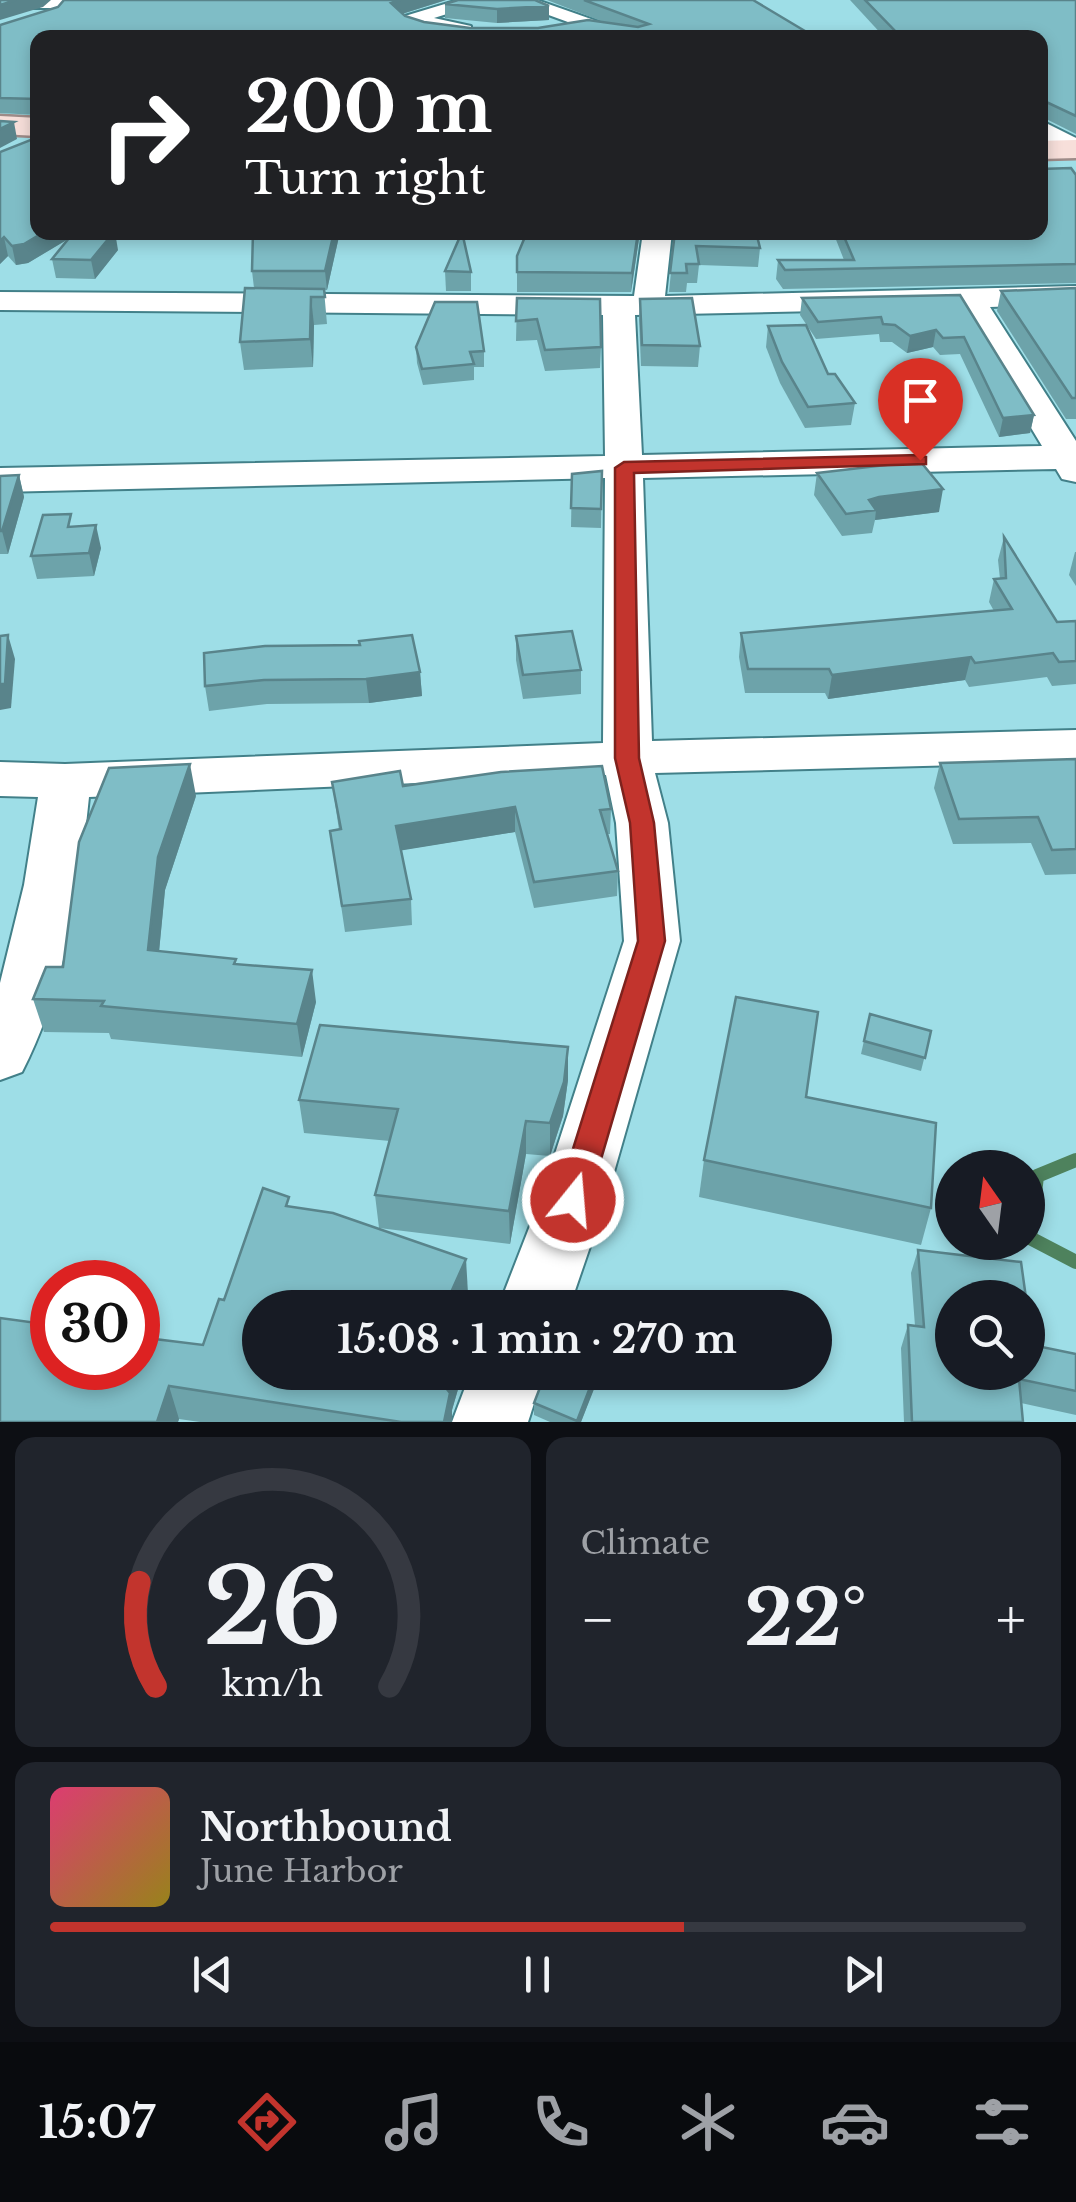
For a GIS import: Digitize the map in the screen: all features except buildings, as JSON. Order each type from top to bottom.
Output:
[{"type":"main road","points":[[0,116],[30,118]]},
{"type":"main road","points":[[0,125],[30,127]]},
{"type":"main road","points":[[1048,150],[1076,149]]},
{"type":"main road","points":[[1048,161],[1076,160]]},
{"type":"street","points":[[471,30],[431,27],[405,20],[482,0]]},
{"type":"street","points":[[517,0],[610,30]]},
{"type":"street","points":[[0,2],[67,1]]},
{"type":"street","points":[[19,26],[52,14],[67,1]]},
{"type":"street","points":[[566,30],[591,24]]},
{"type":"street","points":[[1048,133],[1076,149]]},
{"type":"street","points":[[12,154],[30,145]]},
{"type":"street","points":[[540,1290],[573,1200],[652,941],[642,823],[627,758],[624,468],[633,307],[655,240]]},
{"type":"street","points":[[0,302],[276,310],[633,307],[1076,295]]},
{"type":"street","points":[[970,299],[1073,462]]},
{"type":"street","points":[[0,480],[1073,462]]},
{"type":"street","points":[[0,779],[65,781],[627,758],[1076,746]]},
{"type":"street","points":[[0,1055],[17,1028],[52,884],[65,781]]},
{"type":"street","points":[[490,1422],[502,1390]]},
{"type":"waterway","points":[[1076,1160],[1037,1176],[1030,1238],[1076,1262]]},
{"type":"route","points":[[573,1200],[652,941],[642,823],[627,758],[624,468],[920,460]]}]
